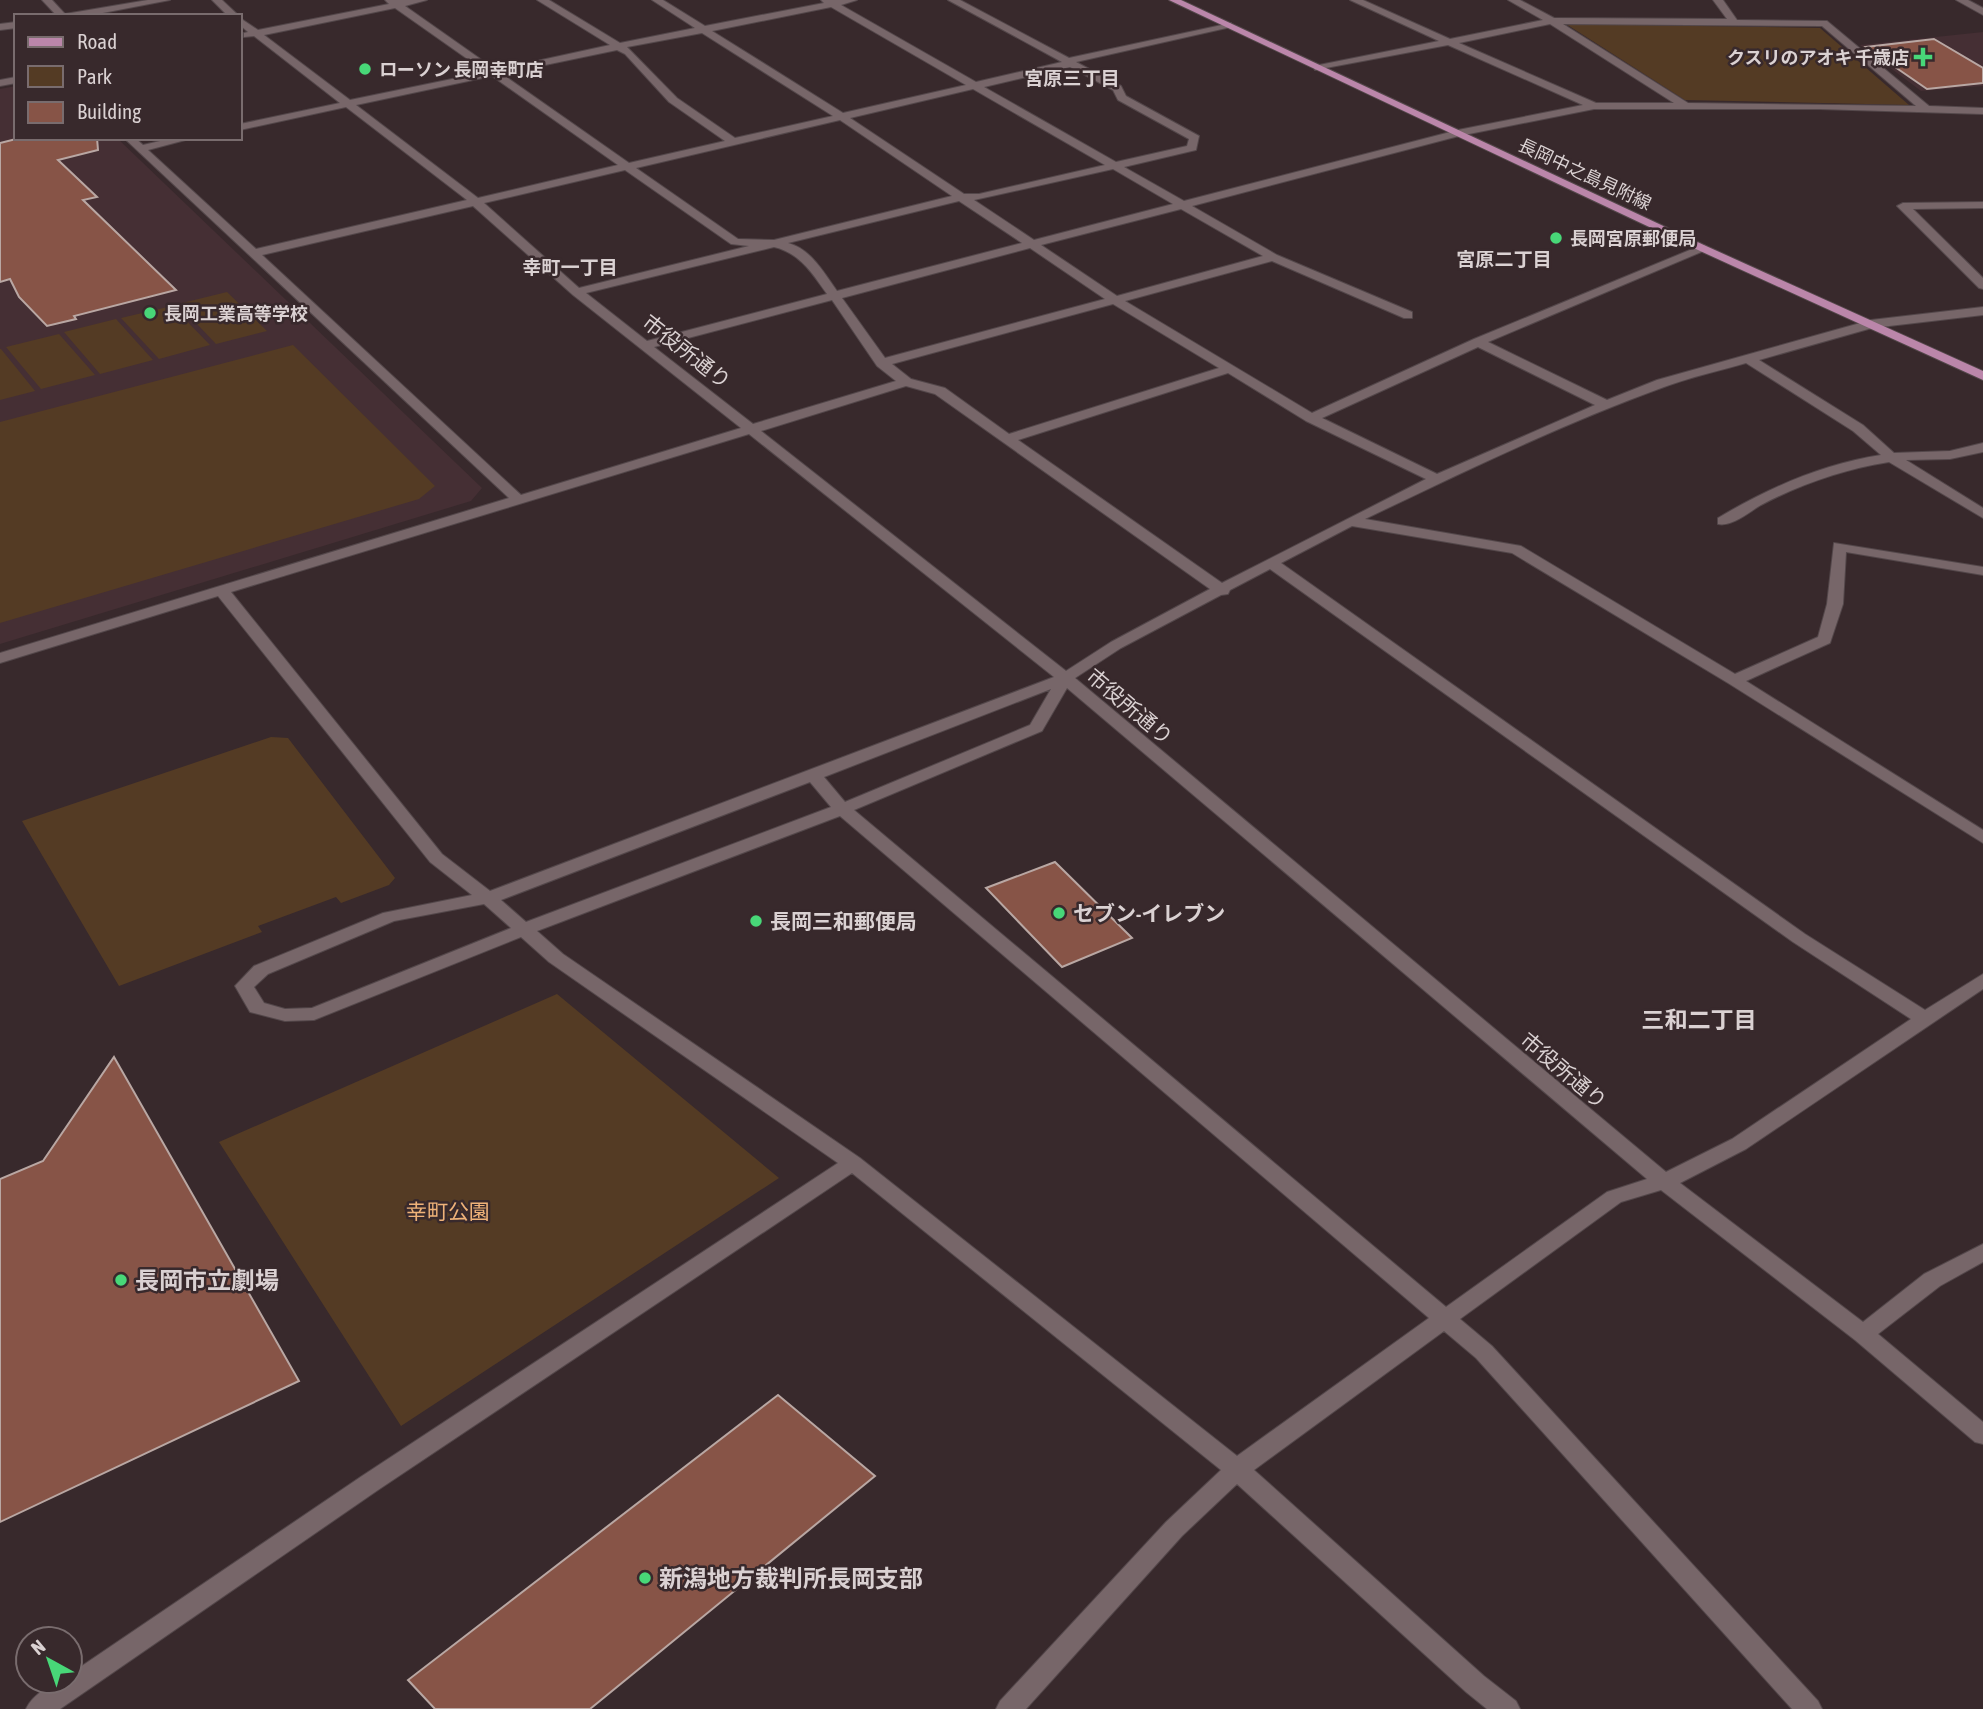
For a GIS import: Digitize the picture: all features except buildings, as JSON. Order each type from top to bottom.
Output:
[{"type":"main road","name":"長岡中之島見附線","points":[[1174,0],[1702,248],[1983,376]]},
{"type":"street","points":[[47,0],[60,14]]},
{"type":"street","points":[[80,14],[165,0]]},
{"type":"street","points":[[217,0],[232,14]]},
{"type":"street","points":[[247,35],[393,3],[422,0]]},
{"type":"street","points":[[542,0],[620,46],[647,70],[673,100],[732,141]]},
{"type":"street","points":[[657,0],[842,117],[1115,300],[1311,418],[1437,479]]},
{"type":"street","points":[[242,127],[829,2],[852,0]]},
{"type":"street","points":[[576,292],[961,197],[979,197],[1192,148],[1195,138],[1122,98],[1117,88],[953,0]]},
{"type":"street","points":[[1355,0],[1594,106]]},
{"type":"street","points":[[1513,0],[1552,21],[1684,105]]},
{"type":"street","points":[[1718,0],[1734,23]]},
{"type":"street","points":[[1961,0],[1983,12]]},
{"type":"street","points":[[829,2],[1273,257],[1408,315]]},
{"type":"street","points":[[393,3],[735,242],[772,243],[792,248],[812,264],[882,363],[905,383],[940,391],[1223,591]]},
{"type":"street","points":[[1319,68],[1552,21],[1824,23],[1926,109]]},
{"type":"street","points":[[255,253],[975,87],[1068,64],[1073,60],[1228,25]]},
{"type":"street","name":"市役所通り","points":[[247,35],[346,104],[475,201],[576,292],[1065,678],[1664,1182],[1863,1334],[1983,1435]]},
{"type":"street","points":[[646,345],[1458,133],[1594,106],[1684,105],[1983,111]]},
{"type":"street","points":[[131,140],[519,500]]},
{"type":"street","points":[[139,149],[179,140]]},
{"type":"street","points":[[1983,205],[1903,206],[1983,285]]},
{"type":"street","points":[[1311,418],[1478,342],[1702,248]]},
{"type":"street","points":[[882,363],[1273,257]]},
{"type":"street","points":[[1065,678],[1036,728],[842,809],[523,930],[314,1014],[285,1015],[257,1008],[244,986],[261,970],[389,917],[436,905],[488,898],[814,776],[1065,678],[1116,645],[1223,591],[1350,521],[1437,479],[1662,383],[1871,324],[1983,311]]},
{"type":"street","points":[[1478,342],[1606,405]]},
{"type":"street","points":[[1747,358],[1858,428],[1891,457],[1983,514]]},
{"type":"street","points":[[1010,438],[1229,369]]},
{"type":"street","points":[[0,659],[905,383]]},
{"type":"street","points":[[1723,521],[1755,501],[1813,477],[1891,457],[1965,454],[1983,447]]},
{"type":"street","points":[[1350,521],[1516,549],[1734,680],[1983,838]]},
{"type":"street","points":[[1734,680],[1825,640],[1835,604],[1839,546],[1983,571]]},
{"type":"street","points":[[1273,564],[1799,938],[1925,1019]]},
{"type":"street","points":[[222,591],[436,858],[488,898],[556,958],[853,1163],[1237,1469],[1475,1684],[1507,1709]]},
{"type":"street","points":[[814,776],[842,809],[1446,1318],[1503,1372],[1809,1709]]},
{"type":"street","points":[[1009,1709],[1174,1529],[1237,1469],[1614,1197],[1664,1182],[1739,1144],[1983,980]]},
{"type":"street","points":[[39,1709],[370,1483],[853,1163]]},
{"type":"street","points":[[1863,1334],[1932,1280],[1983,1252]]},
{"type":"shaded area","name":"クスリのアオキ 千歳店","points":[[1983,32],[1983,86],[1921,91],[1860,45]]},
{"type":"shaded area","name":"長岡工業高等学校","points":[[14,86],[14,140],[119,140],[482,488],[471,501],[0,644],[0,89]]},
{"type":"green space","points":[[1566,24],[1820,28],[1909,105],[1685,100]]},
{"type":"green space","points":[[227,292],[267,331],[216,344],[178,304]]},
{"type":"green space","points":[[172,306],[210,345],[159,359],[121,318]]},
{"type":"green space","points":[[116,319],[153,360],[100,374],[64,332]]},
{"type":"green space","points":[[59,334],[95,375],[41,389],[6,347]]},
{"type":"green space","points":[[293,345],[435,486],[419,499],[0,623],[0,422]]},
{"type":"green space","points":[[1,349],[35,391],[0,400]]},
{"type":"green space","points":[[271,737],[288,738],[395,878],[389,885],[341,903],[336,897],[258,926],[262,932],[119,986],[22,821]]},
{"type":"green space","name":"幸町公園","points":[[557,994],[779,1178],[401,1426],[219,1142]]},
{"type":"place","name":"クスリのアオキ 千歳店","points":[[1923,57]]},
{"type":"place","name":"ローソン 長岡幸町店","points":[[365,69]]},
{"type":"place","name":"長岡宮原郵便局","points":[[1556,238]]},
{"type":"place","name":"長岡工業高等学校","points":[[150,313]]},
{"type":"place","name":"セブン-イレブン","points":[[1059,913]]},
{"type":"place","name":"長岡三和郵便局","points":[[756,921]]},
{"type":"place","name":"長岡市立劇場","points":[[121,1280]]},
{"type":"place","name":"新潟地方裁判所長岡支部","points":[[645,1578]]},
{"type":"district","name":"宮原三丁目","points":[[1072,78]]},
{"type":"district","name":"宮原二丁目","points":[[1504,259]]},
{"type":"district","name":"幸町一丁目","points":[[570,267]]},
{"type":"district","name":"三和二丁目","points":[[1699,1020]]}]
